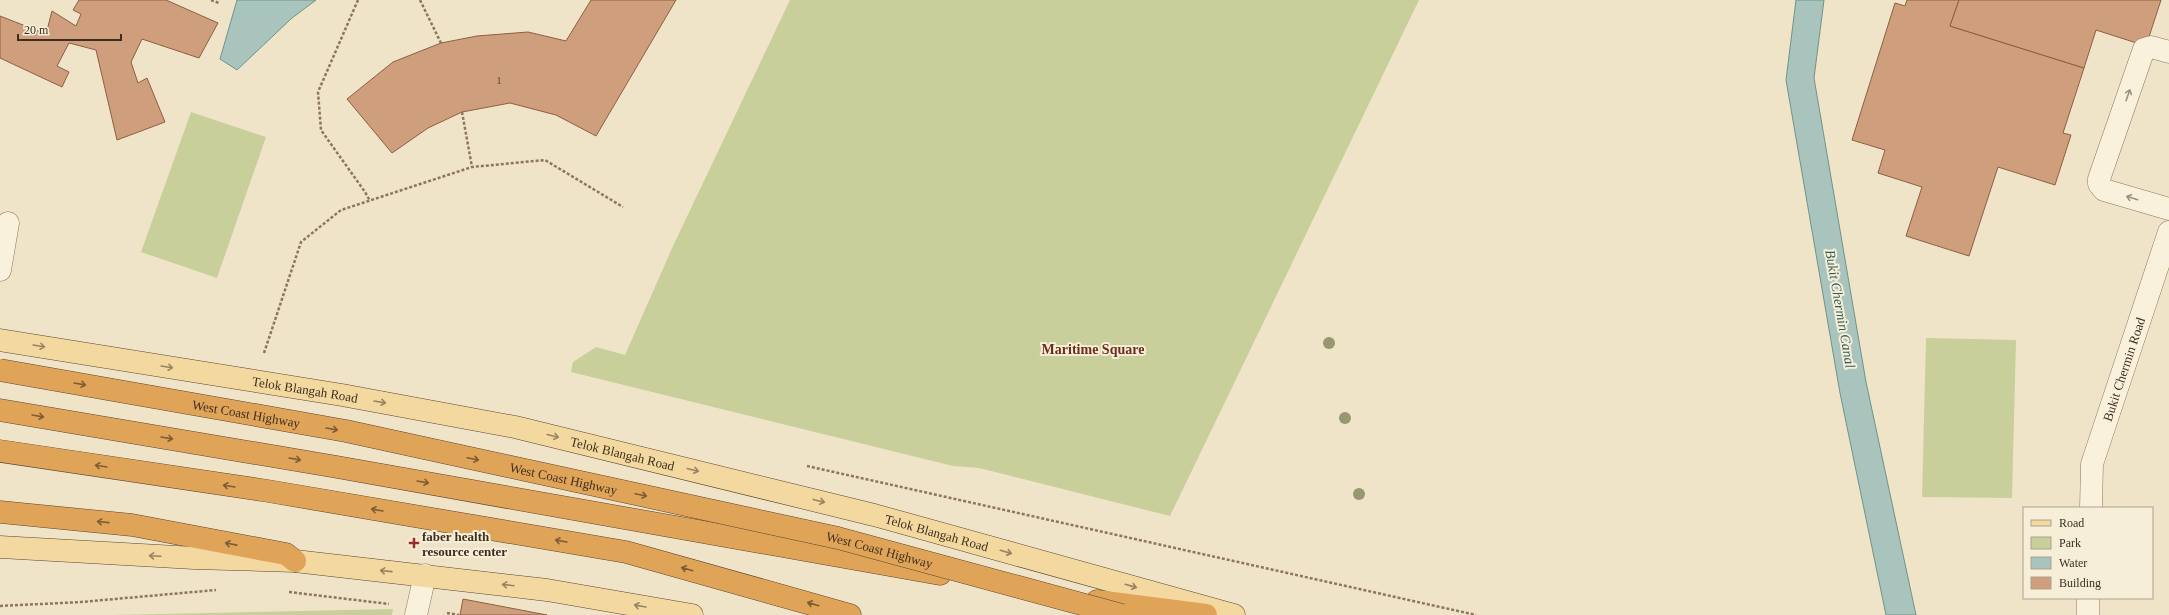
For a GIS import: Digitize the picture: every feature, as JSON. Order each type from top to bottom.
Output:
[{"type":"highway","name":"West Coast Highway","points":[[0,370],[346,431],[838,538],[1122,615]]},
{"type":"highway","points":[[0,410],[337,466],[1077,598],[1206,615]]},
{"type":"highway","points":[[0,451],[268,491],[626,552],[850,615]]},
{"type":"highway","points":[[0,512],[132,525],[286,554],[295,561]]},
{"type":"main road","name":"Telok Blangah Road","points":[[0,340],[342,395],[515,427],[874,515],[1234,615]]},
{"type":"main road","points":[[0,547],[194,558],[295,561],[547,590],[692,615]]},
{"type":"street","points":[[2169,52],[2152,47],[2144,49],[2099,179],[2099,184],[2104,190],[2169,209]]},
{"type":"street","points":[[0,270],[8,223]]},
{"type":"street","name":"Bukit Chermin Road","points":[[2091,507],[2092,464],[2169,232]]},
{"type":"street","points":[[417,611],[425,575]]},
{"type":"street","points":[[2088,599],[2088,615]]},
{"type":"path","points":[[211,0],[219,3]]},
{"type":"path","points":[[358,0],[318,92],[321,130],[366,192],[370,201]]},
{"type":"path","points":[[420,0],[441,43]]},
{"type":"path","points":[[462,112],[472,167]]},
{"type":"path","points":[[263,355],[301,242],[341,210],[472,167],[546,160],[623,207]]},
{"type":"path","points":[[0,606],[81,602],[223,590]]},
{"type":"path","points":[[285,592],[417,611],[459,615]]},
{"type":"green space","points":[[790,0],[1419,0],[1170,516],[979,468],[953,466],[571,372],[573,362],[596,347],[625,355],[673,246]]},
{"type":"green space","points":[[191,112],[266,137],[217,278],[141,252]]},
{"type":"green space","points":[[1926,338],[2016,340],[2012,498],[1922,497]]},
{"type":"green space","points":[[393,609],[392,615],[111,615]]},
{"type":"water","points":[[237,0],[316,0],[292,18],[237,70],[220,59]]},
{"type":"water","name":"Bukit Chermin Canal","points":[[1796,0],[1824,0],[1814,78],[1866,382],[1916,615],[1886,615],[1840,393],[1786,80]]},
{"type":"building","points":[[79,0],[166,0],[218,23],[199,58],[142,39],[131,62],[138,83],[147,78],[165,122],[117,140],[96,50],[69,43],[57,66],[69,72],[62,87],[0,58],[0,16],[46,34],[52,11],[76,26],[81,14],[73,10]]},
{"type":"building","points":[[591,0],[676,0],[596,136],[556,115],[510,103],[462,112],[428,128],[392,153],[347,99],[393,62],[441,43],[477,36],[528,32],[566,41]]},
{"type":"building","points":[[1907,0],[1959,0],[1950,26],[2084,68],[2063,133],[2071,135],[2055,185],[1998,167],[1969,256],[1906,236],[1922,187],[1878,173],[1885,150],[1852,140],[1895,3],[1905,6]]},
{"type":"building","points":[[1959,0],[2161,0],[2146,46],[2096,30],[2084,68],[1950,26]]},
{"type":"building","points":[[463,599],[547,615],[460,615]]},
{"type":"place","name":"faber health resource center","points":[[414,543]]},
{"type":"district","name":"Maritime Square","points":[[1093,349]]}]
